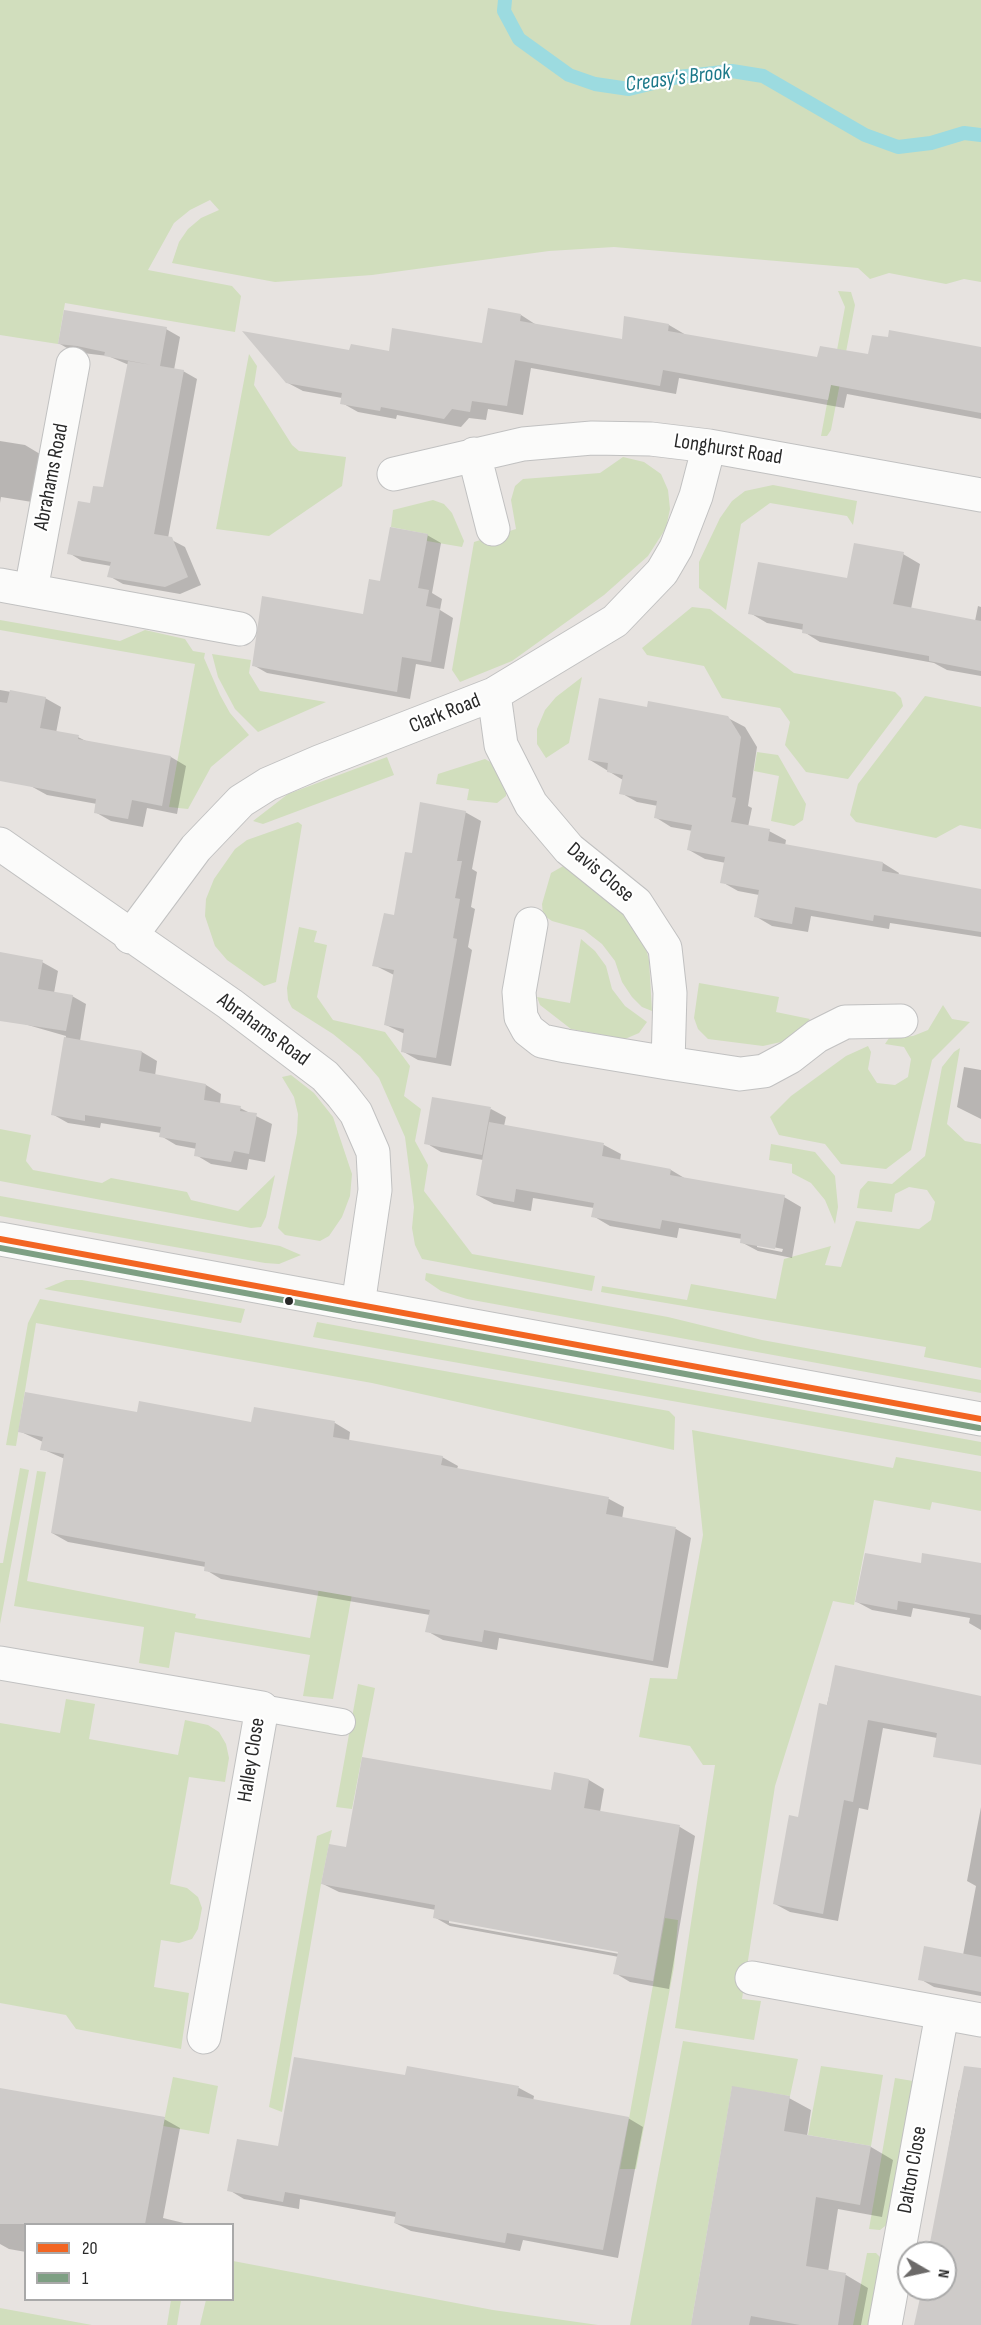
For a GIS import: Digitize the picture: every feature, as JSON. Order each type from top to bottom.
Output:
[{"type":"street","name":"Abrahams Road","points":[[73,364],[15,587],[240,629]]},
{"type":"street","name":"Longhurst Road","points":[[394,474],[523,444],[592,438],[651,439],[710,446],[981,495]]},
{"type":"street","name":"Clark Road","points":[[130,936],[196,849],[241,801],[268,784],[319,762],[494,693],[615,621],[662,572],[684,530],[710,446]]},
{"type":"street","points":[[474,454],[493,529]]},
{"type":"street","name":"Davis Close","points":[[494,693],[501,745],[531,804],[569,849],[636,903],[665,948],[670,981],[668,1063]]},
{"type":"street","name":"Abrahams Road","points":[[0,844],[230,1004],[325,1076],[356,1113],[373,1152],[375,1190],[358,1305]]},
{"type":"street","points":[[531,924],[519,992],[521,1017],[528,1030],[542,1041],[740,1074],[764,1071],[790,1057],[817,1036],[845,1022],[901,1021]]},
{"type":"street","points":[[0,1239],[981,1419]]},
{"type":"street","name":"Halley Close","points":[[0,1663],[262,1708],[204,2037]]},
{"type":"street","points":[[752,1978],[981,2020]]},
{"type":"street","name":"Dalton Close","points":[[885,2325],[942,2014]]},
{"type":"lane","points":[[262,1708],[342,1722]]},
{"type":"green space","points":[[0,0],[981,0],[981,282],[964,279],[946,284],[889,273],[870,279],[858,268],[614,247],[549,251],[372,275],[275,282],[172,263],[179,242],[188,229],[201,218],[219,210],[210,200],[190,210],[174,223],[148,270],[232,286],[241,296],[235,332],[65,303],[58,344],[0,335]]},
{"type":"green space","points":[[838,291],[851,292],[855,305],[831,430],[827,436],[821,436],[845,307]]},
{"type":"green space","points":[[249,354],[257,366],[254,385],[292,445],[299,451],[346,457],[342,486],[269,536],[216,529]]},
{"type":"green space","points":[[623,457],[644,462],[661,474],[668,490],[670,509],[666,528],[648,556],[604,595],[512,661],[460,682],[452,670],[474,542],[516,529],[511,500],[515,486],[523,479],[600,473]]},
{"type":"green space","points":[[773,485],[857,501],[853,525],[847,516],[770,503],[741,524],[726,610],[699,588],[699,562],[720,518],[732,501],[745,491]]},
{"type":"green space","points":[[433,500],[444,504],[452,513],[464,541],[462,547],[427,541],[427,534],[391,527],[393,510]]},
{"type":"green space","points":[[692,607],[710,609],[794,673],[895,692],[901,698],[903,706],[848,779],[806,772],[785,745],[790,722],[780,708],[722,698],[704,666],[647,655],[642,648]]},
{"type":"green space","points":[[0,620],[120,641],[145,630],[185,639],[193,651],[205,653],[204,658],[220,695],[230,713],[249,735],[211,767],[188,809],[169,807],[195,664],[0,630]]},
{"type":"green space","points":[[212,654],[251,660],[249,673],[260,691],[326,702],[258,732],[235,709],[218,677]]},
{"type":"green space","points":[[582,677],[569,743],[546,758],[537,744],[537,729],[545,710],[556,697]]},
{"type":"green space","points":[[925,696],[981,707],[981,829],[960,825],[936,838],[856,822],[850,815],[858,784]]},
{"type":"green space","points":[[757,752],[778,755],[806,804],[803,820],[794,826],[771,821],[779,776],[754,771]]},
{"type":"green space","points":[[387,757],[394,775],[263,824],[253,821],[288,794]]},
{"type":"green space","points":[[485,759],[496,765],[506,784],[506,796],[497,803],[467,800],[469,789],[436,784],[438,774]]},
{"type":"green space","points":[[298,822],[302,825],[276,982],[264,986],[227,960],[215,946],[205,916],[206,899],[214,879],[235,849],[247,840]]},
{"type":"green space","points":[[565,865],[612,900],[642,934],[649,960],[652,1011],[642,1007],[632,997],[622,982],[615,961],[602,944],[584,930],[552,921],[543,915],[542,904],[551,873]]},
{"type":"green space","points":[[299,927],[317,931],[314,942],[327,945],[317,997],[333,1020],[385,1032],[410,1066],[404,1096],[421,1109],[415,1141],[428,1165],[424,1191],[472,1254],[595,1276],[592,1291],[422,1259],[415,1245],[412,1228],[414,1207],[405,1137],[379,1078],[360,1056],[333,1034],[292,1008],[288,1000],[287,988]]},
{"type":"green space","points":[[581,939],[595,951],[606,966],[612,989],[625,1006],[647,1022],[639,1033],[625,1039],[571,1029],[540,1005],[537,997],[570,1003]]},
{"type":"green space","points":[[699,983],[779,997],[776,1012],[810,1019],[799,1031],[781,1042],[763,1046],[708,1039],[698,1029],[694,1018]]},
{"type":"green space","points":[[943,1005],[952,1019],[970,1022],[932,1060],[911,1150],[886,1169],[841,1164],[825,1144],[779,1135],[770,1117],[791,1096],[846,1056],[868,1046],[871,1052],[868,1069],[877,1083],[895,1085],[908,1077],[911,1059],[904,1047],[885,1044],[889,1038],[913,1036],[928,1030]]},
{"type":"green space","points":[[960,1048],[947,1124],[965,1141],[981,1144],[981,1368],[924,1357],[926,1347],[601,1292],[602,1286],[687,1300],[691,1284],[776,1299],[784,1259],[831,1246],[825,1265],[841,1267],[856,1221],[919,1229],[931,1220],[935,1202],[927,1190],[909,1187],[895,1194],[892,1212],[857,1208],[860,1190],[868,1181],[892,1184],[925,1156],[942,1067]]},
{"type":"green space","points":[[291,1075],[314,1093],[333,1117],[352,1174],[350,1196],[342,1217],[329,1236],[320,1241],[285,1235],[278,1228],[297,1133],[298,1114],[294,1097],[282,1077]]},
{"type":"green space","points":[[0,1129],[31,1135],[26,1161],[33,1170],[102,1183],[111,1178],[187,1192],[191,1200],[238,1211],[275,1175],[266,1217],[261,1227],[251,1228],[0,1181]]},
{"type":"green space","points":[[771,1144],[815,1152],[835,1176],[838,1207],[835,1224],[825,1200],[811,1183],[792,1173],[792,1164],[769,1160]]},
{"type":"green space","points":[[0,1196],[280,1246],[301,1255],[279,1264],[265,1263],[0,1216]]},
{"type":"green space","points":[[426,1273],[668,1317],[762,1340],[981,1380],[981,1393],[467,1299],[441,1291],[425,1280]]},
{"type":"green space","points":[[66,1280],[82,1280],[245,1309],[241,1323],[44,1289]]},
{"type":"green space","points":[[40,1299],[669,1411],[675,1417],[674,1450],[372,1383],[36,1323],[16,1446],[6,1445],[28,1323]]},
{"type":"green space","points":[[317,1322],[981,1442],[981,1456],[313,1337]]},
{"type":"green space","points":[[692,1430],[893,1468],[896,1457],[981,1472],[981,1511],[932,1502],[930,1510],[874,1500],[854,1605],[833,1601],[775,1786],[742,1999],[761,2001],[754,2040],[675,2028],[715,1765],[703,1765],[690,1746],[639,1737],[650,1678],[677,1679],[703,1535]]},
{"type":"green space","points":[[20,1468],[29,1470],[0,1624],[0,1563],[3,1563]]},
{"type":"green space","points":[[37,1471],[46,1472],[27,1581],[196,1614],[195,1618],[310,1638],[332,1516],[364,1528],[333,1699],[303,1696],[310,1655],[175,1632],[169,1668],[139,1663],[144,1627],[14,1606]]},
{"type":"green space","points":[[358,1684],[375,1688],[352,1809],[336,1807]]},
{"type":"green space","points":[[66,1699],[95,1704],[89,1739],[178,1755],[185,1720],[208,1725],[219,1732],[226,1744],[229,1758],[225,1782],[189,1777],[170,1884],[187,1888],[198,1897],[202,1908],[198,1929],[192,1939],[179,1943],[161,1940],[154,1987],[189,1993],[181,2049],[76,2029],[66,2015],[0,2003],[0,1723],[60,1733]]},
{"type":"green space","points":[[332,1830],[282,2112],[269,2107],[317,1836]]},
{"type":"green space","points":[[665,1918],[678,1920],[674,1967],[636,2169],[620,2169]]},
{"type":"green space","points":[[683,2041],[798,2059],[790,2096],[732,2087],[691,2325],[630,2325]]},
{"type":"green space","points":[[821,2066],[883,2075],[871,2146],[808,2135]]},
{"type":"green space","points":[[173,2077],[218,2086],[209,2134],[163,2126]]},
{"type":"green space","points":[[895,2078],[913,2081],[889,2223],[880,2230],[869,2229]]},
{"type":"green space","points":[[867,2253],[876,2253],[883,2260],[871,2325],[853,2325]]},
{"type":"green space","points":[[234,2261],[493,2310],[598,2325],[200,2325],[206,2301],[234,2301]]},
{"type":"green space","points":[[171,2301],[181,2301],[177,2325],[167,2325]]},
{"type":"green space","points":[[0,2308],[54,2318],[92,2325],[0,2325]]},
{"type":"building","points":[[488,308],[521,314],[520,321],[622,339],[624,316],[669,324],[668,331],[817,357],[820,346],[868,354],[872,335],[888,337],[889,330],[981,347],[981,413],[831,385],[828,400],[663,370],[660,386],[515,360],[507,406],[472,401],[470,412],[452,409],[444,419],[381,407],[380,411],[340,404],[342,393],[286,383],[242,331],[349,350],[351,344],[389,351],[392,328],[482,343]]},
{"type":"building","points":[[64,310],[167,327],[160,366],[184,370],[154,534],[172,537],[188,577],[165,587],[107,577],[111,562],[67,554],[78,501],[90,503],[93,486],[103,487],[128,361],[152,365],[104,356],[105,352],[58,344]]},
{"type":"building","points":[[390,527],[428,534],[418,588],[429,590],[426,606],[440,609],[431,662],[402,657],[397,692],[252,666],[262,596],[363,614],[369,579],[380,581]]},
{"type":"building","points":[[854,543],[904,552],[893,604],[981,621],[981,671],[929,661],[929,656],[802,633],[803,624],[748,614],[758,562],[847,578]]},
{"type":"building","points":[[10,690],[46,697],[40,728],[79,735],[78,739],[171,756],[162,806],[132,800],[128,819],[94,813],[96,799],[0,781],[0,702],[7,703]]},
{"type":"building","points":[[599,698],[647,707],[648,701],[728,716],[741,737],[732,797],[736,798],[731,822],[770,829],[768,841],[883,862],[882,871],[981,889],[981,932],[874,915],[873,921],[795,907],[792,924],[754,917],[759,890],[720,883],[725,857],[687,850],[692,825],[654,818],[657,801],[619,794],[623,775],[607,772],[608,763],[588,760]]},
{"type":"building","points":[[420,802],[466,811],[457,861],[462,861],[455,898],[460,899],[453,938],[457,939],[436,1058],[401,1052],[404,1029],[384,1025],[394,970],[372,966],[384,913],[394,915],[405,852],[412,853]]},
{"type":"building","points":[[0,952],[43,960],[38,989],[73,995],[66,1031],[0,1021]]},
{"type":"building","points":[[64,1037],[142,1051],[139,1071],[206,1084],[204,1100],[241,1106],[240,1111],[257,1113],[249,1154],[234,1151],[231,1162],[194,1156],[196,1143],[159,1137],[161,1127],[85,1115],[85,1121],[51,1115]]},
{"type":"building","points":[[432,1097],[491,1107],[482,1155],[424,1144]]},
{"type":"building","points":[[489,1122],[604,1143],[602,1156],[671,1169],[670,1175],[785,1195],[775,1249],[740,1243],[741,1234],[662,1220],[660,1229],[591,1217],[594,1203],[556,1196],[516,1189],[514,1202],[476,1195]]},
{"type":"building","points":[[25,1392],[137,1412],[139,1401],[251,1422],[254,1407],[335,1421],[333,1437],[443,1456],[441,1465],[609,1497],[606,1514],[676,1527],[653,1661],[484,1630],[482,1642],[425,1632],[430,1610],[204,1571],[205,1562],[51,1533],[64,1454],[40,1450],[43,1437],[18,1432]]},
{"type":"building","points":[[865,1553],[921,1563],[922,1553],[981,1563],[981,1615],[898,1601],[897,1610],[855,1602]]},
{"type":"building","points":[[835,1665],[981,1696],[981,1765],[933,1757],[937,1733],[868,1720],[853,1802],[844,1800],[823,1914],[773,1904],[789,1815],[798,1817],[819,1703],[827,1705]]},
{"type":"building","points":[[362,1757],[551,1790],[554,1772],[589,1779],[584,1808],[680,1825],[653,1981],[613,1974],[618,1952],[433,1918],[435,1905],[321,1884],[329,1844],[346,1847]]},
{"type":"building","points":[[924,1946],[981,1957],[981,1992],[918,1980]]},
{"type":"building","points":[[294,2057],[405,2075],[407,2066],[519,2086],[517,2096],[629,2117],[603,2250],[507,2233],[505,2243],[394,2223],[396,2212],[285,2192],[283,2202],[227,2191],[237,2139],[278,2146]]},
{"type":"building","points":[[964,2066],[981,2068],[981,2325],[914,2325],[919,2301],[957,2301],[957,2241],[930,2241]]},
{"type":"building","points":[[732,2086],[790,2096],[784,2131],[871,2146],[860,2205],[816,2197],[806,2266],[846,2273],[838,2325],[800,2325],[751,2316],[749,2325],[691,2325]]},
{"type":"building","points":[[0,2088],[165,2117],[145,2223],[0,2224]]},
{"type":"waterway","name":"Creasy's Brook","points":[[505,0],[504,11],[519,39],[569,75],[595,84],[629,89],[678,77],[732,71],[763,76],[865,135],[898,147],[931,143],[964,133],[981,135]]},
{"type":"transit line","name":"20","points":[[0,1239],[981,1419]]},
{"type":"transit line","name":"1","points":[[0,1248],[979,1428]]}]
